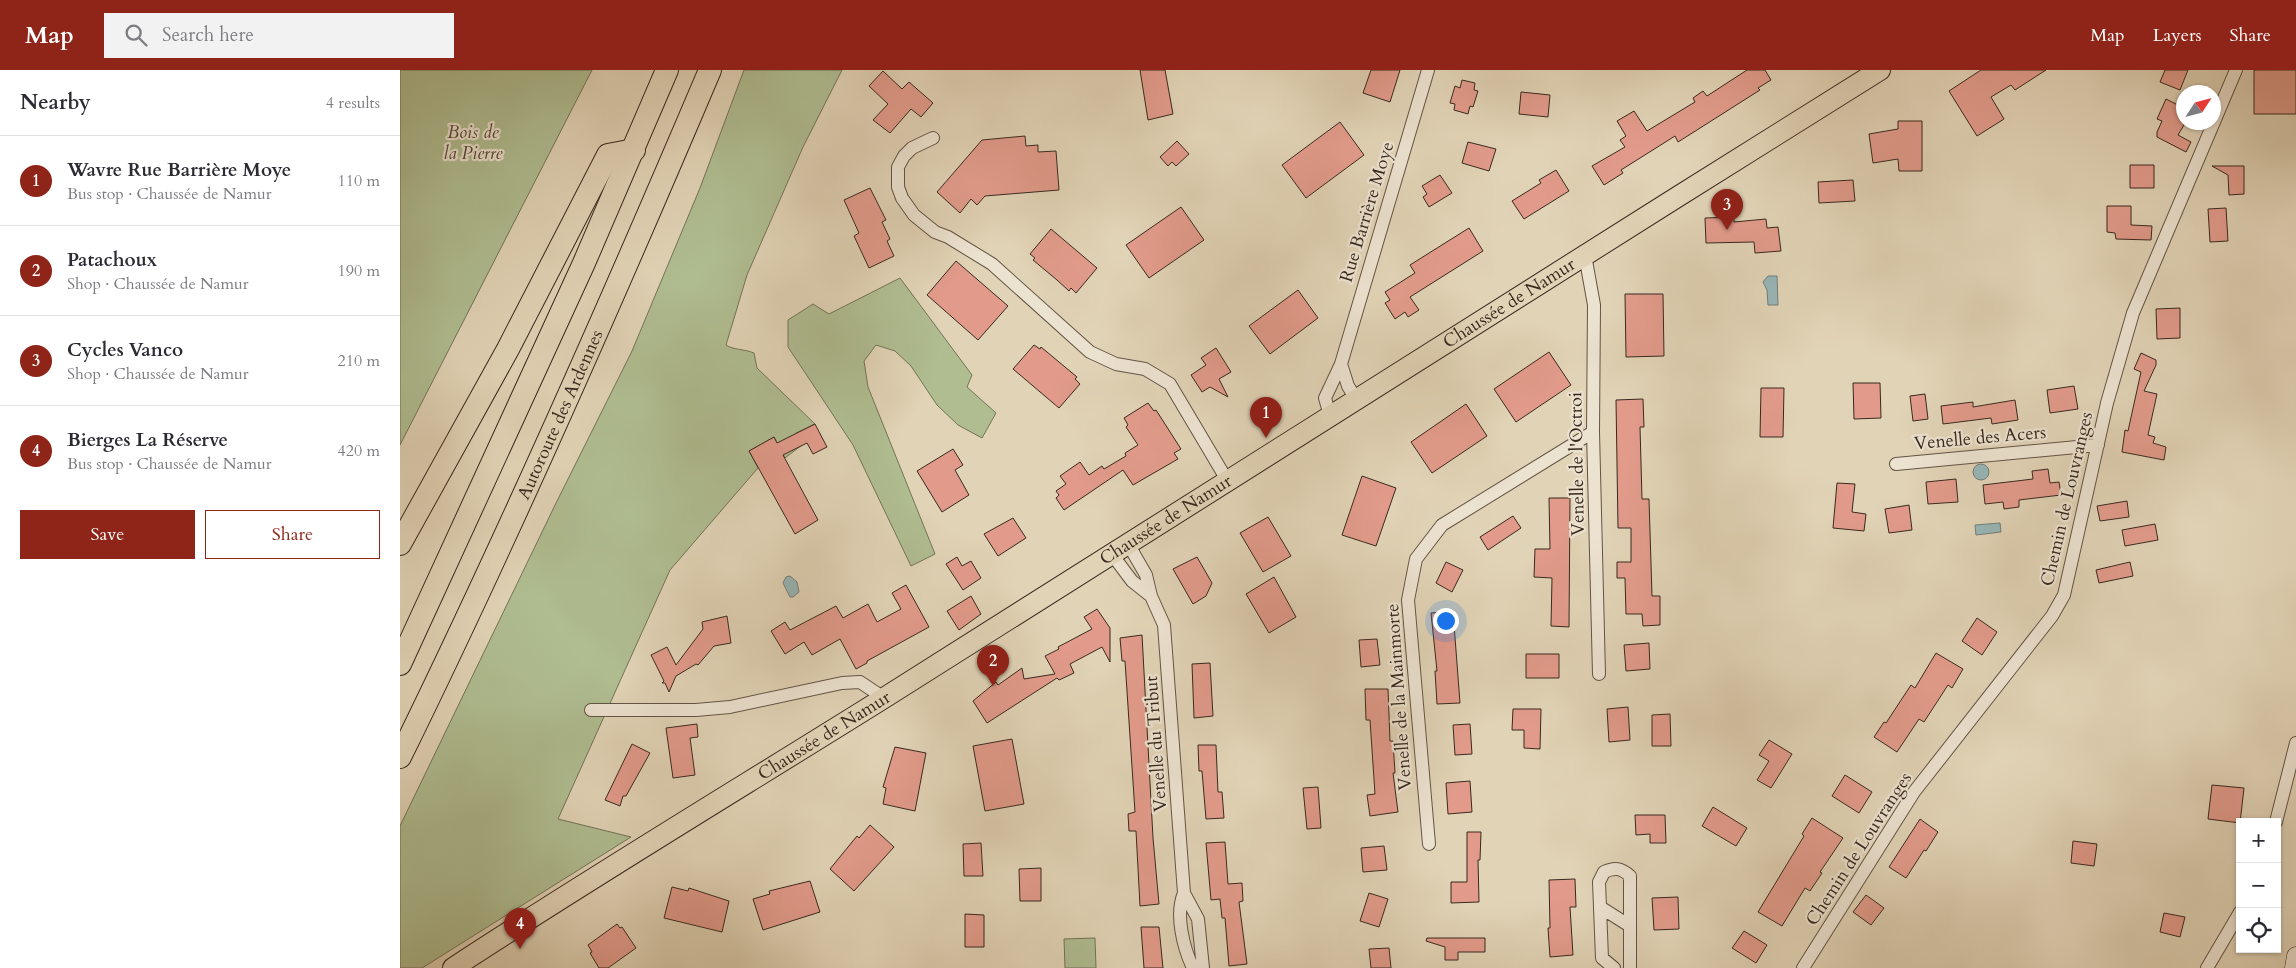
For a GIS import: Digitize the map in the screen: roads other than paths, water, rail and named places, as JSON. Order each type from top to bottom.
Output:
[{"type":"highway","points":[[400,664],[584,263],[634,150],[666,70]]},
{"type":"highway","name":"Autoroute des Ardennes","points":[[400,756],[533,476],[622,278],[710,70]]},
{"type":"highway","points":[[400,544],[508,349],[608,155],[634,150]]},
{"type":"main road","name":"Chaussée de Namur","points":[[453,968],[474,962],[537,913],[884,698],[1119,548],[1880,70]]},
{"type":"main road","points":[[2294,968],[2296,956]]},
{"type":"street","name":"Rue Barrière Moye","points":[[1330,416],[1325,398],[1341,364],[1428,70]]},
{"type":"street","name":"Chemin de Louvranges","points":[[1803,968],[1914,792],[2056,609],[2064,595],[2107,404],[2133,313],[2236,70]]},
{"type":"street","points":[[933,138],[912,148],[904,156],[898,167],[898,186],[902,198],[914,215],[935,232],[948,237],[992,264],[1090,352],[1116,364],[1145,369],[1170,384],[1227,480]]},
{"type":"street","name":"Venelle de l'Octroi","points":[[1585,255],[1594,305],[1594,432],[1599,674]]},
{"type":"street","points":[[1341,364],[1348,386],[1356,399]]},
{"type":"street","name":"Venelle de la Mainmorte","points":[[1429,844],[1408,600],[1416,559],[1442,525],[1594,432]]},
{"type":"street","name":"Venelle des Acers","points":[[1896,464],[2098,445]]},
{"type":"street","name":"Venelle du Tribut","points":[[1119,548],[1132,582],[1151,596]]},
{"type":"street","name":"Venelle du Tribut","points":[[1119,548],[1146,575],[1151,596],[1164,625],[1184,893],[1198,919],[1204,968]]},
{"type":"street","points":[[591,710],[696,710],[730,707],[842,683],[860,682],[884,698]]},
{"type":"street","points":[[2277,818],[2296,743]]},
{"type":"street","points":[[1614,968],[1602,958],[1599,882],[1604,872],[1612,868],[1623,869],[1630,876],[1630,968]]},
{"type":"street","name":"Venelle du Tribut","points":[[1184,893],[1179,904],[1185,952],[1193,968]]},
{"type":"street","points":[[1600,907],[1630,926]]},
{"type":"street","points":[[2207,968],[2236,919]]},
{"type":"water","points":[[1768,276],[1777,276],[1778,305],[1768,305],[1767,290],[1763,282]]},
{"type":"water","points":[[1981,464],[1987,466],[1989,472],[1987,478],[1981,480],[1975,478],[1973,472],[1975,466]]},
{"type":"water","points":[[2000,523],[2001,532],[1976,535],[1975,525]]},
{"type":"water","points":[[790,576],[797,582],[799,592],[793,597],[790,597],[783,583],[786,577]]},
{"type":"place","name":"Cycles Vanco","points":[[1727,230]]},
{"type":"place","name":"Wavre Rue Barrière Moye","points":[[1266,438]]},
{"type":"place","name":"Patachoux","points":[[993,686]]},
{"type":"place","name":"Bierges La Réserve","points":[[520,949]]},
{"type":"park label","name":"Bois de la Pierre","points":[[473,142]]}]
